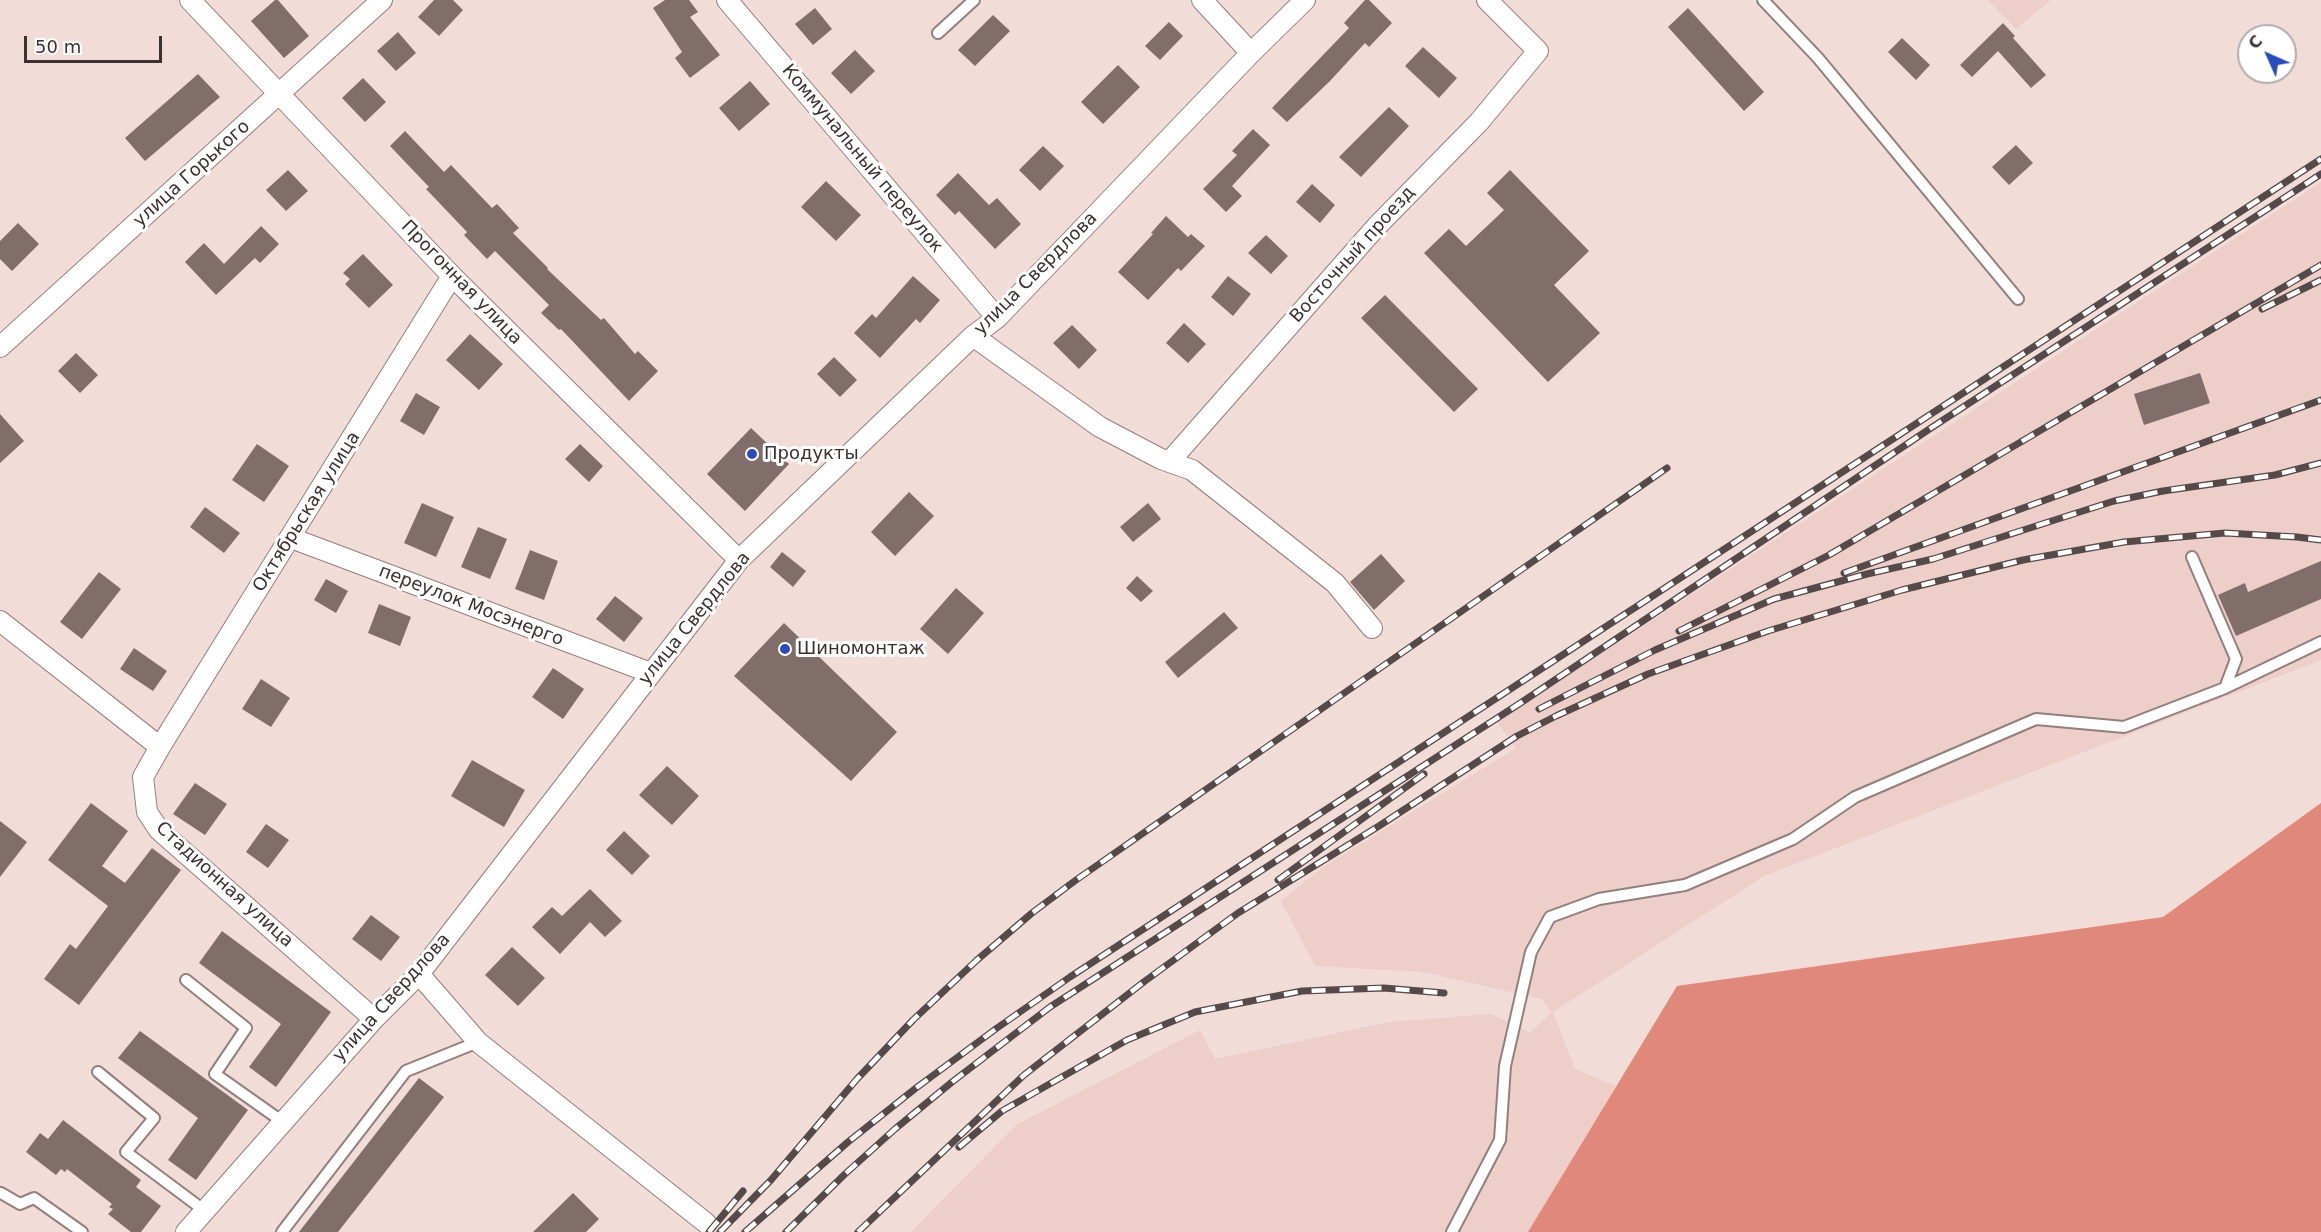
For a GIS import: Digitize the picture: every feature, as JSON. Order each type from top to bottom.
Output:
[{"type":"street","name":"Прогонная улица","points":[[190,0],[452,276],[739,560]]},
{"type":"street","name":"улица Горького","points":[[0,347],[382,0]]},
{"type":"street","name":"Коммунальный переулок","points":[[727,0],[997,318]]},
{"type":"street","points":[[1202,0],[1251,53]]},
{"type":"street","name":"улица Свердлова","points":[[186,1232],[374,1019],[419,974],[739,560],[973,336],[997,318],[1251,53],[1305,0]]},
{"type":"street","name":"Восточный проезд","points":[[1170,461],[1376,226],[1479,122],[1538,51],[1487,0]]},
{"type":"street","name":"Октябрьская улица","points":[[160,747],[452,276]]},
{"type":"street","points":[[973,336],[1100,427],[1161,459],[1192,470],[1335,583],[1372,628]]},
{"type":"street","name":"переулок Мосэнерго","points":[[291,538],[651,673]]},
{"type":"street","points":[[0,621],[160,747]]},
{"type":"street","name":"Стадионная улица","points":[[160,747],[143,777],[147,812],[159,831],[374,1019]]},
{"type":"street","points":[[419,974],[478,1042],[706,1223]]},
{"type":"lane","points":[[938,33],[974,0]]},
{"type":"lane","points":[[1763,0],[1818,58],[2018,299]]},
{"type":"lane","points":[[2192,557],[2236,659],[2225,688]]},
{"type":"lane","points":[[1452,1232],[1500,1140],[1504,1066],[1532,952],[1550,917],[1599,899],[1685,885],[1793,839],[1855,797],[2036,719],[2124,727],[2225,688],[2321,642]]},
{"type":"lane","points":[[186,980],[246,1028],[215,1074],[283,1122]]},
{"type":"lane","points":[[282,1232],[406,1071],[478,1042]]},
{"type":"lane","points":[[98,1072],[154,1118],[126,1152],[205,1211]]},
{"type":"lane","points":[[1,1193],[20,1204],[34,1198],[82,1232]]},
{"type":"shaded area","points":[[1988,0],[2051,0],[2016,29]]},
{"type":"shaded area","points":[[2321,182],[2321,660],[1764,876],[1553,1012],[1575,1069],[1616,1086],[1528,1232],[911,1232],[1016,1125],[1200,1030],[1215,1059],[1389,1022],[1491,1014],[1530,1033],[1552,1012],[1541,999],[1423,972],[1315,966],[1281,901],[1320,869],[1516,748],[1497,722]]},
{"type":"shaded area","points":[[2321,803],[2321,1232],[1528,1232],[1677,986],[2163,917]]},
{"type":"building","points":[[275,0],[278,0],[309,36],[284,58],[251,21]]},
{"type":"building","points":[[434,0],[453,0],[463,10],[439,36],[418,17]]},
{"type":"building","points":[[665,0],[689,0],[698,12],[690,17],[720,55],[690,78],[675,58],[682,52],[653,8]]},
{"type":"building","points":[[1365,0],[1369,0],[1392,23],[1369,47],[1365,43],[1287,122],[1272,108],[1349,28],[1344,23]]},
{"type":"building","points":[[815,8],[832,29],[813,45],[795,24]]},
{"type":"building","points":[[1688,8],[1764,92],[1744,111],[1668,27]]},
{"type":"building","points":[[993,15],[1010,31],[975,66],[958,50]]},
{"type":"building","points":[[1169,22],[1183,36],[1160,60],[1145,46]]},
{"type":"building","points":[[2003,23],[2015,36],[2013,38],[2046,75],[2031,88],[1998,51],[1972,77],[1960,65]]},
{"type":"building","points":[[398,32],[416,53],[396,71],[377,51]]},
{"type":"building","points":[[1902,38],[1930,65],[1916,80],[1888,52]]},
{"type":"building","points":[[1423,47],[1457,78],[1439,98],[1405,66]]},
{"type":"building","points":[[855,50],[875,71],[851,94],[831,73]]},
{"type":"building","points":[[1118,65],[1140,87],[1103,124],[1081,102]]},
{"type":"building","points":[[198,74],[220,97],[145,161],[125,138]]},
{"type":"building","points":[[363,78],[386,102],[365,122],[342,98]]},
{"type":"building","points":[[750,81],[770,104],[739,131],[719,108]]},
{"type":"building","points":[[1389,107],[1409,126],[1361,177],[1339,157]]},
{"type":"building","points":[[1253,129],[1270,145],[1232,186],[1242,196],[1226,212],[1203,189],[1237,155],[1232,151]]},
{"type":"building","points":[[405,131],[444,172],[451,165],[492,208],[497,204],[519,228],[513,233],[547,269],[601,320],[604,318],[635,354],[638,351],[658,371],[629,401],[561,329],[559,330],[541,313],[549,305],[495,251],[487,259],[464,235],[467,232],[426,189],[429,187],[390,146]]},
{"type":"building","points":[[2016,145],[2033,163],[2009,185],[1992,167]]},
{"type":"building","points":[[1043,146],[1064,166],[1040,191],[1019,170]]},
{"type":"building","points":[[288,170],[308,191],[286,211],[266,190]]},
{"type":"building","points":[[1510,170],[1589,251],[1554,285],[1600,333],[1548,382],[1424,253],[1449,229],[1466,246],[1504,210],[1487,193]]},
{"type":"building","points":[[958,173],[989,205],[997,198],[1021,224],[995,249],[959,211],[955,215],[936,195]]},
{"type":"building","points":[[826,181],[861,215],[836,241],[801,207]]},
{"type":"building","points":[[1312,184],[1335,205],[1320,223],[1296,202]]},
{"type":"building","points":[[1166,216],[1188,237],[1191,234],[1205,246],[1181,271],[1178,268],[1148,300],[1118,272],[1153,234],[1151,233]]},
{"type":"building","points":[[18,223],[39,244],[12,271],[0,259],[0,241]]},
{"type":"building","points":[[261,226],[279,244],[260,263],[255,258],[216,295],[185,262],[204,243],[224,264]]},
{"type":"building","points":[[1266,235],[1288,256],[1271,274],[1248,253]]},
{"type":"building","points":[[363,254],[393,285],[369,308],[345,284],[350,279],[343,273]]},
{"type":"building","points":[[913,276],[940,300],[920,323],[916,319],[880,358],[854,333],[872,314],[876,318]]},
{"type":"building","points":[[1228,276],[1251,294],[1233,316],[1211,297]]},
{"type":"building","points":[[1385,295],[1478,389],[1454,412],[1361,318]]},
{"type":"building","points":[[1184,323],[1206,344],[1188,363],[1166,343]]},
{"type":"building","points":[[1072,325],[1097,350],[1079,369],[1053,343]]},
{"type":"building","points":[[470,334],[503,364],[479,390],[446,360]]},
{"type":"building","points":[[76,353],[98,375],[80,393],[58,371]]},
{"type":"building","points":[[834,357],[857,380],[840,397],[817,374]]},
{"type":"building","points":[[2200,373],[2210,403],[2144,425],[2134,394]]},
{"type":"building","points":[[416,393],[440,407],[424,435],[400,421]]},
{"type":"building","points":[[0,414],[24,441],[0,463]]},
{"type":"building","points":[[751,428],[789,464],[745,511],[707,474]]},
{"type":"building","points":[[257,444],[289,466],[264,502],[232,480]]},
{"type":"building","points":[[580,444],[603,466],[589,482],[565,459]]},
{"type":"building","points":[[909,492],[934,516],[895,556],[871,532]]},
{"type":"building","points":[[422,503],[454,517],[436,557],[404,543]]},
{"type":"building","points":[[1148,503],[1161,519],[1133,542],[1120,527]]},
{"type":"building","points":[[205,507],[240,533],[224,553],[190,527]]},
{"type":"building","points":[[478,527],[507,539],[490,579],[461,567]]},
{"type":"building","points":[[530,550],[558,561],[544,600],[515,589]]},
{"type":"building","points":[[782,552],[806,571],[793,587],[770,567]]},
{"type":"building","points":[[1381,554],[1405,581],[1374,610],[1350,582]]},
{"type":"building","points":[[2321,561],[2321,599],[2236,636],[2218,595],[2245,583],[2248,592]]},
{"type":"building","points":[[99,572],[121,589],[82,639],[60,622]]},
{"type":"building","points":[[1137,576],[1153,591],[1141,602],[1126,588]]},
{"type":"building","points":[[326,579],[348,591],[336,613],[314,600]]},
{"type":"building","points":[[956,588],[984,613],[948,654],[920,629]]},
{"type":"building","points":[[615,596],[643,618],[624,642],[596,619]]},
{"type":"building","points":[[379,604],[411,617],[400,646],[368,633]]},
{"type":"building","points":[[1224,612],[1238,628],[1178,678],[1165,662]]},
{"type":"building","points":[[784,623],[897,732],[851,781],[734,676]]},
{"type":"building","points":[[134,648],[167,671],[153,691],[120,669]]},
{"type":"building","points":[[553,668],[584,689],[563,719],[532,697]]},
{"type":"building","points":[[261,679],[290,698],[271,727],[242,709]]},
{"type":"building","points":[[472,760],[525,790],[504,827],[451,796]]},
{"type":"building","points":[[667,766],[699,796],[672,825],[639,795]]},
{"type":"building","points":[[195,783],[227,804],[205,835],[173,814]]},
{"type":"building","points":[[91,803],[128,831],[102,866],[125,883],[152,848],[181,870],[79,1005],[44,979],[70,944],[76,949],[108,906],[48,860]]},
{"type":"building","points":[[0,821],[27,842],[0,877]]},
{"type":"building","points":[[266,824],[289,840],[268,868],[246,852]]},
{"type":"building","points":[[624,831],[650,856],[632,875],[606,850]]},
{"type":"building","points":[[590,889],[622,921],[605,937],[590,922],[560,954],[532,927],[552,907],[562,916]]},
{"type":"building","points":[[371,915],[400,937],[381,961],[352,939]]},
{"type":"building","points":[[222,931],[331,1012],[276,1087],[249,1067],[281,1024],[199,963]]},
{"type":"building","points":[[512,947],[545,978],[518,1006],[485,975]]},
{"type":"building","points":[[140,1031],[248,1110],[196,1180],[168,1160],[198,1118],[118,1058]]},
{"type":"building","points":[[419,1078],[444,1097],[338,1232],[299,1232]]},
{"type":"building","points":[[63,1120],[141,1180],[136,1187],[161,1206],[141,1232],[131,1232],[108,1214],[113,1209],[109,1207],[112,1204],[67,1169],[65,1172],[61,1169],[56,1175],[26,1152],[40,1133],[48,1139]]},
{"type":"building","points":[[573,1193],[599,1219],[586,1232],[533,1232]]},
{"type":"railway","points":[[745,1232],[848,1142],[916,1088],[1070,977],[2321,159]]},
{"type":"railway","points":[[786,1232],[895,1129],[1050,1007],[1522,702],[1931,428],[2321,174]]},
{"type":"railway","points":[[1679,631],[1829,555],[2321,265]]},
{"type":"railway","points":[[2262,309],[2321,280]]},
{"type":"railway","points":[[1844,573],[2321,400]]},
{"type":"railway","points":[[1539,709],[1655,650],[1774,599],[1933,559],[2114,501],[2163,491],[2275,475],[2321,463]]},
{"type":"railway","points":[[720,1232],[771,1180],[857,1079],[913,1020],[977,960],[1032,913],[1667,468]]},
{"type":"railway","points":[[858,1232],[1024,1075],[1145,981],[1238,913],[1379,826],[1517,736],[1556,716],[1648,674],[1768,631],[1902,590],[2023,560],[2124,542],[2225,533],[2321,540]]},
{"type":"railway","points":[[1278,880],[1424,774]]},
{"type":"railway","points":[[959,1147],[1002,1111],[1127,1040],[1195,1012],[1302,991],[1384,988],[1444,993]]},
{"type":"railway","points":[[709,1232],[743,1191]]},
{"type":"place","name":"Продукты","points":[[752,454]]},
{"type":"place","name":"Шиномонтаж","points":[[785,649]]}]
